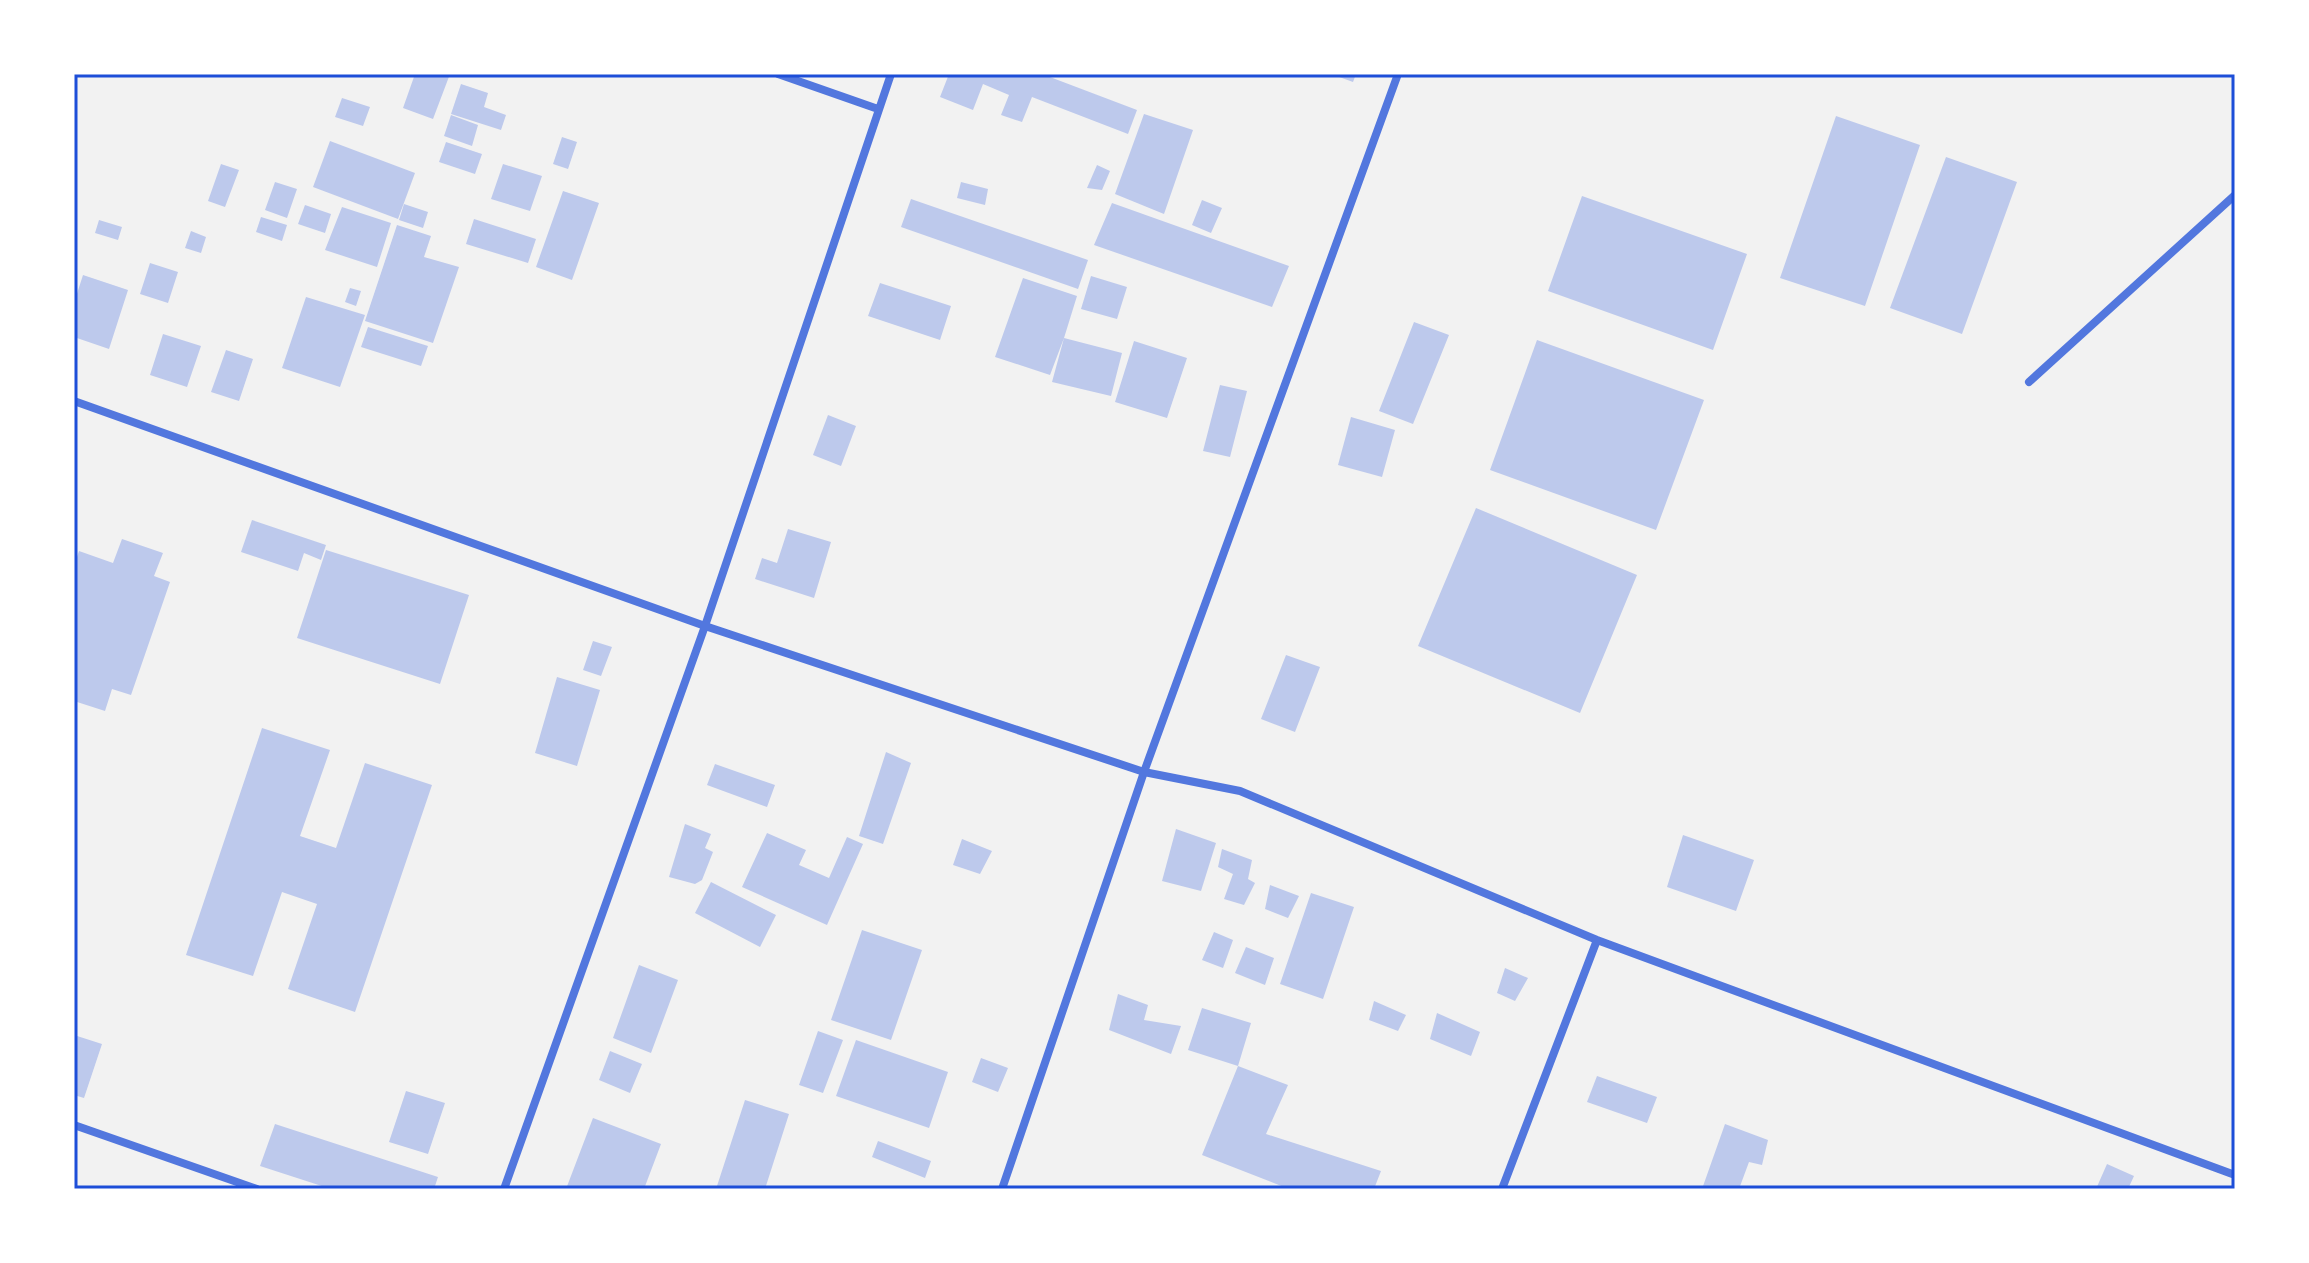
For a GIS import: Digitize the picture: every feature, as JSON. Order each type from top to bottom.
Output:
[{"type":"street","points":[[778,74],[878,109]]},
{"type":"street","points":[[504,1189],[705,626],[891,74]]},
{"type":"street","points":[[1002,1189],[1144,772],[1398,74]]},
{"type":"street","points":[[2029,382],[2235,195]]},
{"type":"street","points":[[74,401],[705,626],[1144,772],[1240,791],[1597,940],[2235,1175]]},
{"type":"street","points":[[1502,1189],[1597,940]]},
{"type":"street","points":[[74,1125],[257,1189]]},
{"type":"building","points":[[415,74],[450,74],[433,119],[403,108]]},
{"type":"building","points":[[949,74],[1042,74],[1137,110],[1128,134],[1032,97],[1022,122],[1001,115],[1009,95],[983,84],[973,110],[940,97]]},
{"type":"building","points":[[1331,74],[1356,74],[1353,82]]},
{"type":"building","points":[[461,84],[488,93],[484,107],[506,115],[501,130],[451,114]]},
{"type":"building","points":[[342,98],[370,107],[363,126],[335,117]]},
{"type":"building","points":[[1144,114],[1193,130],[1164,214],[1115,194]]},
{"type":"building","points":[[451,115],[478,125],[472,146],[444,136]]},
{"type":"building","points":[[1836,116],[1920,145],[1865,306],[1780,278]]},
{"type":"building","points":[[562,137],[577,142],[568,169],[553,164]]},
{"type":"building","points":[[330,141],[415,173],[398,219],[313,187]]},
{"type":"building","points":[[446,142],[482,154],[475,174],[439,162]]},
{"type":"building","points":[[1946,157],[2017,182],[1962,334],[1890,308]]},
{"type":"building","points":[[221,164],[239,170],[225,207],[208,201]]},
{"type":"building","points":[[503,164],[542,176],[530,211],[491,199]]},
{"type":"building","points":[[1097,165],[1110,171],[1102,190],[1087,188]]},
{"type":"building","points":[[275,182],[297,189],[287,218],[265,210]]},
{"type":"building","points":[[961,182],[988,189],[985,205],[957,198]]},
{"type":"building","points":[[563,191],[599,203],[572,280],[536,267]]},
{"type":"building","points":[[1582,196],[1747,254],[1713,350],[1548,291]]},
{"type":"building","points":[[911,199],[1088,260],[1078,289],[901,227]]},
{"type":"building","points":[[1202,200],[1222,208],[1211,233],[1192,225]]},
{"type":"building","points":[[1112,203],[1289,266],[1272,307],[1094,245]]},
{"type":"building","points":[[404,204],[428,212],[423,228],[399,220]]},
{"type":"building","points":[[305,205],[331,214],[325,233],[298,224]]},
{"type":"building","points":[[342,207],[391,223],[377,267],[325,250]]},
{"type":"building","points":[[261,217],[287,225],[282,241],[256,232]]},
{"type":"building","points":[[474,219],[536,239],[528,263],[466,244]]},
{"type":"building","points":[[99,220],[122,227],[118,240],[95,233]]},
{"type":"building","points":[[397,225],[431,236],[424,257],[459,267],[433,343],[365,321]]},
{"type":"building","points":[[191,231],[206,237],[201,253],[185,248]]},
{"type":"building","points":[[150,263],[178,272],[168,303],[140,294]]},
{"type":"building","points":[[83,275],[128,290],[109,349],[74,337],[74,303]]},
{"type":"building","points":[[1091,276],[1127,287],[1117,319],[1081,309]]},
{"type":"building","points":[[1023,278],[1077,296],[1050,375],[995,357]]},
{"type":"building","points":[[880,283],[951,306],[940,340],[868,316]]},
{"type":"building","points":[[350,288],[361,291],[356,306],[345,302]]},
{"type":"building","points":[[306,297],[365,315],[340,387],[282,368]]},
{"type":"building","points":[[1414,322],[1449,335],[1413,424],[1379,411]]},
{"type":"building","points":[[368,327],[428,346],[421,366],[361,347]]},
{"type":"building","points":[[163,334],[201,346],[187,387],[150,375]]},
{"type":"building","points":[[1064,338],[1122,353],[1111,396],[1052,382]]},
{"type":"building","points":[[1537,340],[1704,400],[1656,530],[1490,470]]},
{"type":"building","points":[[1134,341],[1187,358],[1167,418],[1115,402]]},
{"type":"building","points":[[226,350],[253,359],[239,401],[211,392]]},
{"type":"building","points":[[1220,385],[1247,391],[1230,457],[1203,451]]},
{"type":"building","points":[[828,415],[856,426],[841,466],[813,455]]},
{"type":"building","points":[[1351,417],[1395,430],[1382,477],[1338,465]]},
{"type":"building","points":[[1476,508],[1637,575],[1580,713],[1418,646]]},
{"type":"building","points":[[252,520],[326,545],[321,560],[304,553],[298,571],[241,552]]},
{"type":"building","points":[[788,529],[831,542],[814,598],[755,579],[762,558],[777,563]]},
{"type":"building","points":[[122,539],[163,553],[154,576],[170,582],[131,695],[112,689],[105,711],[74,701],[74,566],[79,551],[113,563]]},
{"type":"building","points":[[326,550],[469,595],[440,684],[297,638]]},
{"type":"building","points":[[593,641],[612,647],[601,676],[583,670]]},
{"type":"building","points":[[1286,655],[1320,667],[1295,732],[1261,719]]},
{"type":"building","points":[[557,677],[600,690],[577,766],[535,753]]},
{"type":"building","points":[[262,728],[330,750],[300,836],[336,848],[365,763],[432,785],[355,1012],[288,989],[317,904],[282,892],[253,976],[186,955]]},
{"type":"building","points":[[886,752],[911,763],[883,844],[859,836]]},
{"type":"building","points":[[715,764],[775,785],[767,807],[707,785]]},
{"type":"building","points":[[685,824],[711,834],[705,848],[713,852],[702,880],[695,884],[669,877]]},
{"type":"building","points":[[1176,829],[1216,843],[1201,891],[1162,881]]},
{"type":"building","points":[[767,833],[806,850],[799,865],[829,878],[847,837],[863,844],[827,925],[742,887]]},
{"type":"building","points":[[1683,835],[1754,860],[1736,911],[1667,887]]},
{"type":"building","points":[[962,839],[992,851],[980,874],[953,865]]},
{"type":"building","points":[[1222,849],[1252,860],[1248,879],[1255,883],[1244,905],[1224,899],[1233,874],[1218,867]]},
{"type":"building","points":[[711,882],[776,915],[760,947],[695,913]]},
{"type":"building","points":[[1270,885],[1299,896],[1288,918],[1265,909]]},
{"type":"building","points":[[1311,893],[1354,907],[1323,999],[1280,984]]},
{"type":"building","points":[[862,930],[922,950],[891,1040],[831,1020]]},
{"type":"building","points":[[1214,932],[1233,940],[1223,968],[1202,960]]},
{"type":"building","points":[[1246,947],[1274,958],[1265,985],[1235,973]]},
{"type":"building","points":[[639,965],[678,980],[651,1053],[613,1038]]},
{"type":"building","points":[[1505,968],[1528,978],[1515,1001],[1497,993]]},
{"type":"building","points":[[1118,994],[1148,1005],[1144,1020],[1181,1026],[1171,1054],[1109,1030]]},
{"type":"building","points":[[1374,1001],[1406,1015],[1398,1031],[1369,1020]]},
{"type":"building","points":[[1202,1008],[1251,1023],[1238,1066],[1188,1050]]},
{"type":"building","points":[[1437,1013],[1480,1032],[1471,1056],[1430,1039]]},
{"type":"building","points":[[818,1031],[843,1040],[823,1093],[799,1085]]},
{"type":"building","points":[[74,1035],[102,1044],[84,1098],[74,1095]]},
{"type":"building","points":[[856,1040],[948,1072],[929,1128],[836,1096]]},
{"type":"building","points":[[610,1051],[642,1064],[630,1093],[599,1080]]},
{"type":"building","points":[[981,1058],[1008,1068],[998,1092],[972,1082]]},
{"type":"building","points":[[1238,1066],[1288,1085],[1266,1134],[1381,1171],[1374,1189],[1289,1189],[1202,1155]]},
{"type":"building","points":[[1597,1076],[1657,1097],[1647,1123],[1587,1102]]},
{"type":"building","points":[[406,1091],[445,1103],[428,1154],[389,1142]]},
{"type":"building","points":[[745,1100],[789,1114],[765,1189],[717,1186]]},
{"type":"building","points":[[593,1118],[661,1144],[644,1189],[566,1189]]},
{"type":"building","points":[[275,1124],[438,1177],[434,1189],[331,1189],[260,1166]]},
{"type":"building","points":[[1725,1124],[1768,1140],[1762,1165],[1749,1162],[1739,1189],[1702,1189]]},
{"type":"building","points":[[878,1141],[931,1161],[925,1178],[872,1157]]},
{"type":"building","points":[[2107,1164],[2134,1176],[2128,1189],[2096,1189]]}]
